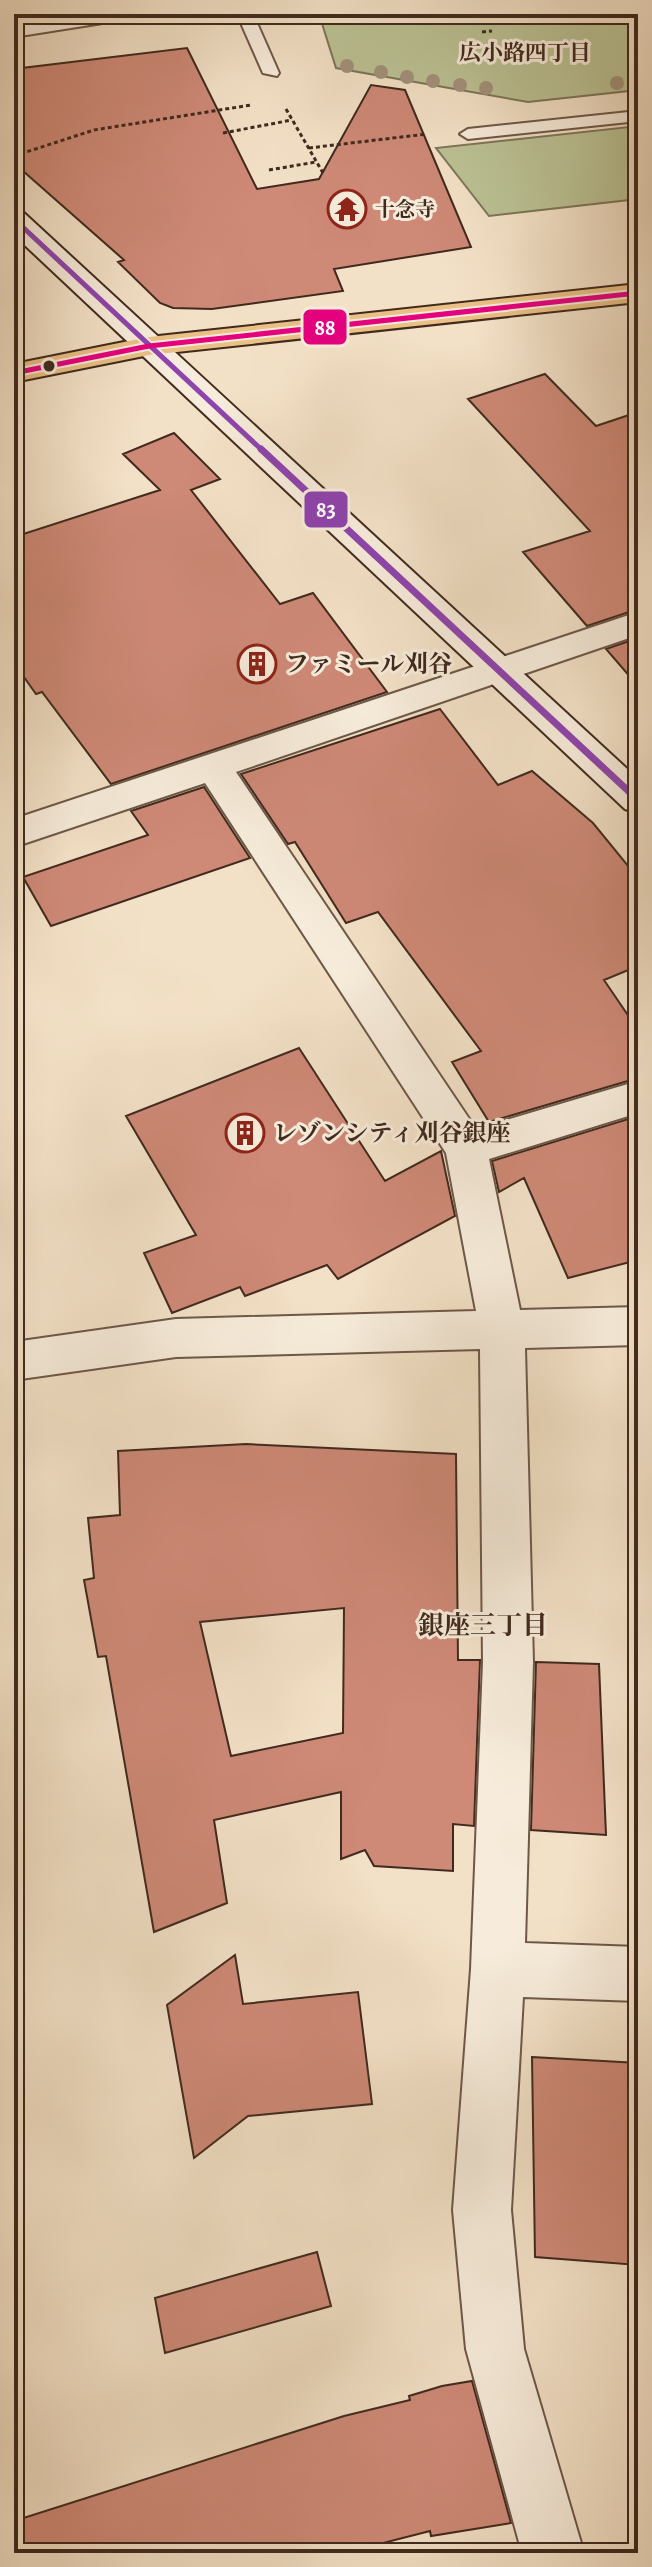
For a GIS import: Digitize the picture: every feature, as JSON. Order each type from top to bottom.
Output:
[{"type":"main road","points":[[14,373],[149,346],[638,293]]},
{"type":"street","points":[[14,29],[109,14]]},
{"type":"street","points":[[14,219],[493,669],[638,800]]},
{"type":"street","points":[[14,833],[214,768],[493,669],[638,623]]},
{"type":"street","points":[[214,768],[466,1149],[502,1332],[508,1662],[498,1969],[482,2210],[495,2349],[553,2553]]},
{"type":"street","points":[[466,1149],[638,1097]]},
{"type":"street","points":[[14,1361],[176,1338],[502,1332],[638,1326]]},
{"type":"street","points":[[498,1969],[638,1974]]},
{"type":"lane","points":[[245,14],[271,73]]},
{"type":"lane","points":[[468,134],[638,116]]},
{"type":"path","points":[[482,32],[492,31]]},
{"type":"path","points":[[271,73],[280,100],[323,173]]},
{"type":"path","points":[[14,156],[94,130],[280,100]]},
{"type":"path","points":[[223,133],[292,120]]},
{"type":"path","points":[[309,148],[439,132],[468,134]]},
{"type":"path","points":[[269,170],[316,162]]},
{"type":"green space","points":[[319,14],[631,14],[638,20],[638,90],[528,102],[336,68]]},
{"type":"green space","points":[[638,126],[638,199],[489,216],[436,148]]},
{"type":"building","points":[[187,48],[257,189],[319,179],[371,85],[405,90],[471,247],[334,269],[343,291],[212,309],[173,308],[160,303],[118,262],[124,260],[14,163],[14,69]]},
{"type":"building","points":[[545,374],[596,426],[638,412],[638,609],[587,626],[523,552],[590,531],[468,399]]},
{"type":"building","points":[[174,433],[220,479],[191,490],[280,604],[313,593],[387,692],[111,784],[42,692],[36,694],[14,663],[14,537],[160,490],[123,454]]},
{"type":"building","points":[[638,638],[638,686],[606,649]]},
{"type":"building","points":[[440,709],[498,785],[532,771],[593,823],[638,878],[638,966],[604,980],[638,1030],[638,1078],[489,1122],[452,1062],[481,1051],[378,912],[346,923],[295,842],[288,844],[241,774]]},
{"type":"building","points":[[204,787],[250,858],[51,926],[23,877],[148,835],[131,811]]},
{"type":"building","points":[[299,1048],[385,1181],[441,1151],[455,1216],[338,1279],[327,1265],[245,1296],[240,1287],[172,1313],[144,1253],[196,1235],[126,1116]]},
{"type":"building","points":[[638,1116],[638,1260],[568,1278],[524,1178],[499,1192],[492,1161]]},
{"type":"building","points":[[246,1444],[456,1454],[458,1660],[480,1660],[474,1826],[453,1824],[453,1871],[374,1866],[365,1850],[341,1859],[341,1792],[214,1820],[227,1903],[154,1932],[106,1656],[98,1657],[84,1580],[94,1578],[88,1518],[120,1515],[118,1451]],"holes":[[[344,1608],[343,1733],[231,1756],[200,1622]]]},
{"type":"building","points":[[536,1662],[599,1664],[606,1835],[531,1830]]},
{"type":"building","points":[[235,1955],[243,2004],[358,1992],[372,2104],[248,2116],[194,2158],[167,2005]]},
{"type":"building","points":[[532,2057],[638,2063],[638,2265],[535,2257]]},
{"type":"building","points":[[317,2252],[331,2306],[165,2353],[155,2298]]},
{"type":"building","points":[[472,2381],[511,2523],[431,2536],[430,2531],[344,2553],[14,2553],[14,2521],[344,2416],[410,2400],[409,2396]]},
{"type":"transit line","name":"83","points":[[14,219],[638,800]]},
{"type":"transit line","name":"88","points":[[14,373],[149,346],[638,293]]},
{"type":"place","name":"十念寺","points":[[347,209]]},
{"type":"place","name":"ファミール刈谷","points":[[257,664]]},
{"type":"place","name":"レゾンシティ刈谷銀座","points":[[245,1133]]},
{"type":"district","name":"広小路四丁目","points":[[525,53]]},
{"type":"district","name":"銀座三丁目","points":[[483,1625]]}]
